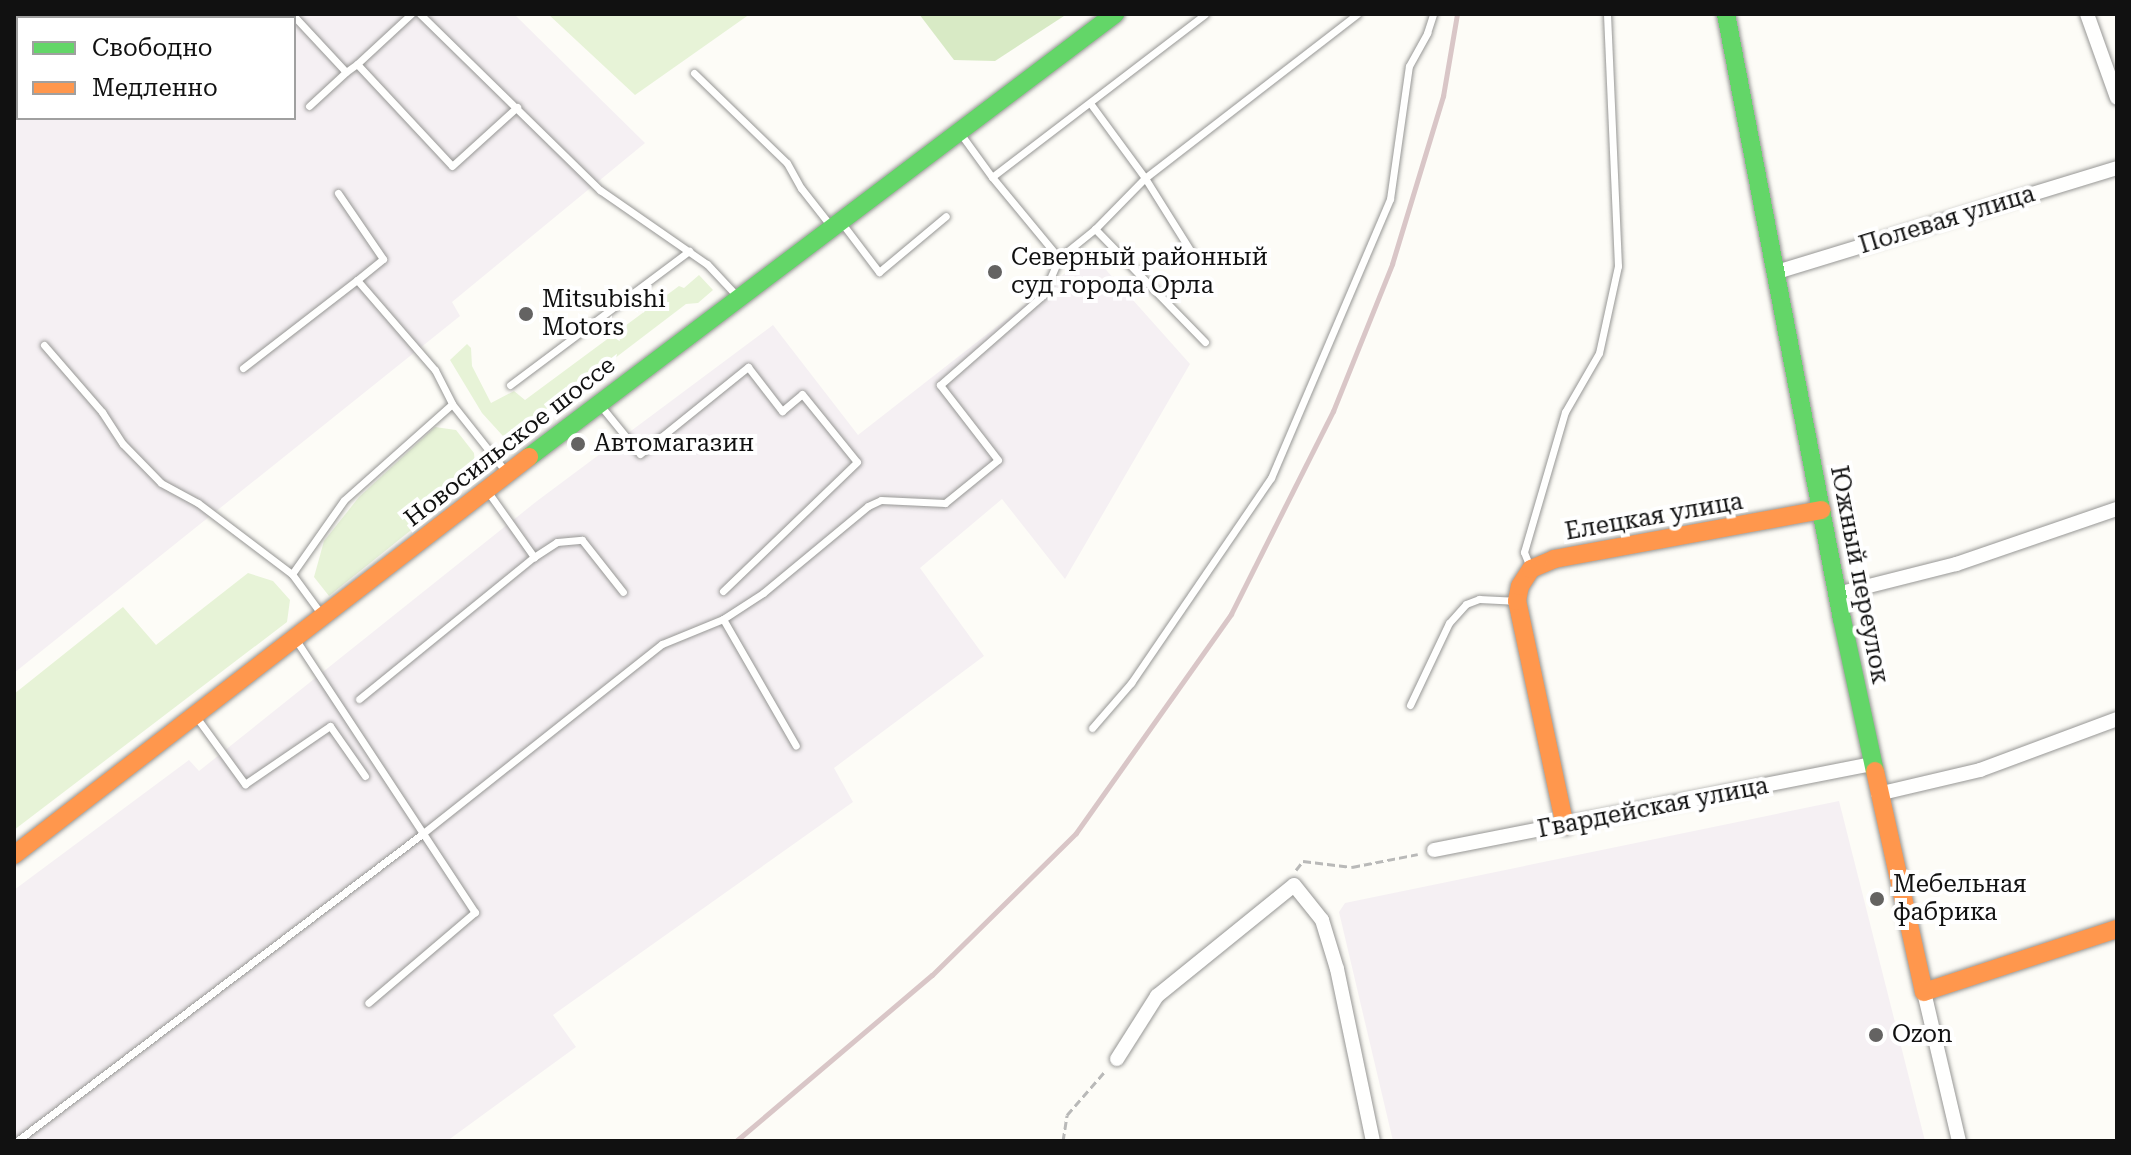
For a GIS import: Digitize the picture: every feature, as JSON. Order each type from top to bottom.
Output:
[{"type":"street","name":"Новосильское шоссе","points":[[14,855],[737,297],[1115,14]]},
{"type":"street","name":"Южный переулок","points":[[1726,14],[1871,764],[1959,1141]]},
{"type":"street","points":[[2087,14],[2117,98]]},
{"type":"street","name":"Полевая улица","points":[[1777,272],[2117,168]]},
{"type":"street","points":[[1837,594],[1956,564],[2117,509]]},
{"type":"street","name":"Елецкая улица","points":[[1531,569],[1554,559],[1822,510]]},
{"type":"street","points":[[1531,569],[1520,586],[1517,601],[1565,826]]},
{"type":"street","points":[[1878,794],[1980,770],[2117,719]]},
{"type":"street","name":"Гвардейская улица","points":[[1434,850],[1871,764]]},
{"type":"street","points":[[1117,1059],[1157,996],[1294,885],[1322,920],[1337,969],[1373,1141]]},
{"type":"street","points":[[1924,992],[2117,929]]},
{"type":"lane","points":[[309,106],[411,14]]},
{"type":"lane","points":[[420,14],[600,190],[707,264],[737,297]]},
{"type":"lane","points":[[992,177],[1205,14]]},
{"type":"lane","points":[[17,1141],[422,834],[662,644],[723,619],[763,593],[868,506],[881,500],[945,503],[998,460],[940,385],[1043,295],[1059,258],[1095,229],[1145,178],[1357,14]]},
{"type":"lane","points":[[1092,728],[1131,683],[1271,478],[1390,199],[1409,66],[1427,33],[1433,14]]},
{"type":"lane","points":[[1531,569],[1524,552],[1565,412],[1599,353],[1618,266],[1607,14]]},
{"type":"lane","points":[[296,18],[346,72]]},
{"type":"lane","points":[[357,64],[452,166],[517,107]]},
{"type":"lane","points":[[694,73],[787,163],[801,188],[879,272],[946,216]]},
{"type":"lane","points":[[1090,103],[1145,178],[1195,258]]},
{"type":"lane","points":[[958,132],[1059,258]]},
{"type":"lane","points":[[243,368],[383,259],[338,193]]},
{"type":"lane","points":[[1095,229],[1205,342]]},
{"type":"lane","points":[[510,385],[689,251]]},
{"type":"lane","points":[[357,280],[435,370],[452,404],[508,474]]},
{"type":"lane","points":[[44,345],[102,412],[123,444],[161,483],[198,503],[292,574],[323,617]]},
{"type":"lane","points":[[599,404],[640,454],[748,367],[782,411],[802,394],[857,462],[723,591]]},
{"type":"lane","points":[[292,574],[344,500],[452,404]]},
{"type":"lane","points":[[487,490],[534,557]]},
{"type":"lane","points":[[359,699],[534,557],[557,542],[582,540],[623,592]]},
{"type":"lane","points":[[1410,705],[1449,623],[1466,604],[1479,599],[1517,601]]},
{"type":"lane","points":[[723,619],[796,746]]},
{"type":"lane","points":[[295,639],[475,912],[368,1003]]},
{"type":"lane","points":[[195,716],[245,784],[330,726],[365,776]]},
{"type":"path","points":[[1294,885],[1295,871],[1303,861],[1371,866],[1434,850]]},
{"type":"path","points":[[1063,1141],[1067,1115],[1117,1059]]},
{"type":"shaded area","points":[[14,14],[514,14],[645,143],[452,302],[460,316],[14,673]]},
{"type":"shaded area","points":[[1091,253],[1190,364],[1065,579],[1002,499],[920,568],[984,656],[834,768],[853,802],[553,1015],[576,1047],[447,1141],[14,1141],[14,890],[189,760],[199,771],[537,501],[773,325],[858,435]]},
{"type":"shaded area","points":[[1839,801],[1925,1141],[1393,1141],[1339,912],[1345,903]]},
{"type":"green space","points":[[548,14],[750,14],[635,95]]},
{"type":"green space","points":[[919,14],[1067,14],[995,61],[954,60]]},
{"type":"green space","points":[[699,275],[713,290],[698,303],[686,304],[539,416],[534,433],[514,448],[482,413],[450,360],[467,344],[471,348],[472,366],[491,403],[514,391],[525,400],[679,286],[684,288]]},
{"type":"green space","points":[[435,427],[456,430],[474,453],[476,478],[329,596],[314,577],[324,541],[359,497]]},
{"type":"green space","points":[[248,573],[273,581],[290,600],[287,622],[14,830],[14,694],[123,607],[156,645]]},
{"type":"railway","points":[[736,1141],[932,975],[1076,833],[1231,614],[1333,411],[1392,264],[1443,96],[1457,14]]},
{"type":"traffic: fast","points":[[529,457],[1115,14]]},
{"type":"traffic: fast","points":[[1726,14],[1842,619],[1875,771]]},
{"type":"traffic: slow","points":[[14,855],[529,457]]},
{"type":"traffic: slow","points":[[1565,826],[1517,601],[1520,586],[1531,569],[1554,559],[1822,510]]},
{"type":"traffic: slow","points":[[1875,771],[1924,992],[2117,929]]},
{"type":"place","name":"Северный районный суд города Орла","points":[[995,272]]},
{"type":"place","name":"Mitsubishi Motors","points":[[526,314]]},
{"type":"place","name":"Автомагазин","points":[[578,444]]},
{"type":"place","name":"Мебельная фабрика","points":[[1877,899]]},
{"type":"place","name":"Ozon","points":[[1876,1035]]}]
